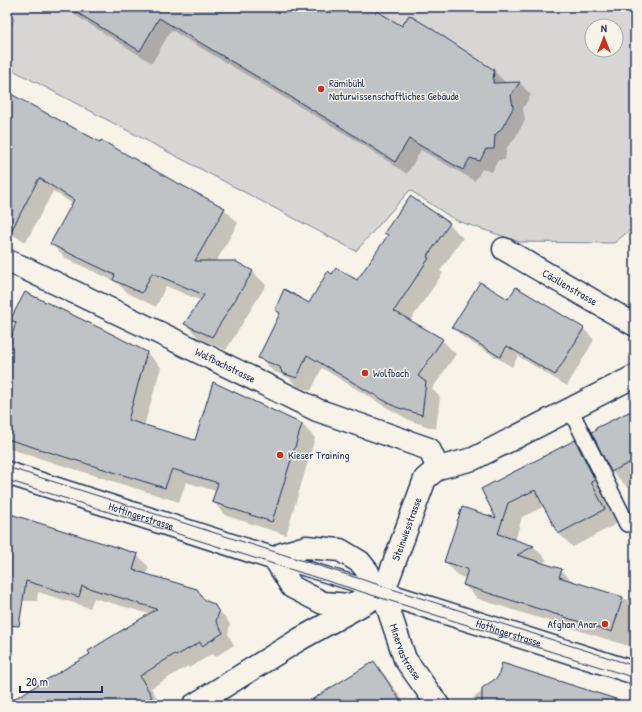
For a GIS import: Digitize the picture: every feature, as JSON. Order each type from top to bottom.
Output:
[{"type":"street","name":"Cäcilienstrasse","points":[[504,249],[635,325]]},
{"type":"street","name":"Wolfbachstrasse","points":[[7,261],[170,338],[317,410],[428,449],[438,468]]},
{"type":"street","points":[[438,468],[473,459],[635,376]]},
{"type":"street","name":"Steinwiesstrasse","points":[[383,592],[425,479],[438,468]]},
{"type":"street","name":"Hottingerstrasse","points":[[7,473],[275,559],[282,554],[306,547],[340,550],[360,562],[368,572],[370,582],[383,592],[635,673]]},
{"type":"street","points":[[275,559],[292,587],[323,602],[351,605],[371,595],[383,592]]},
{"type":"street","points":[[194,705],[300,639],[383,592]]},
{"type":"street","name":"Minervastrasse","points":[[383,592],[405,659],[438,705]]},
{"type":"lane","points":[[570,409],[627,524]]},
{"type":"shaded area","points":[[7,7],[635,7],[635,226],[614,243],[520,242],[455,220],[410,190],[356,251],[7,67],[7,35],[14,19],[7,14]]},
{"type":"building","points":[[68,7],[370,7],[402,26],[409,15],[429,27],[494,70],[493,83],[520,82],[511,95],[513,108],[502,128],[495,135],[494,149],[486,149],[480,161],[470,158],[463,170],[409,139],[395,162],[341,127],[159,18],[140,51]]},
{"type":"building","points":[[7,92],[100,142],[101,140],[225,208],[195,261],[235,261],[253,271],[212,337],[184,324],[204,295],[152,273],[142,293],[113,280],[115,275],[50,244],[74,200],[39,178],[7,239]]},
{"type":"building","points":[[410,196],[450,223],[394,311],[443,339],[418,376],[426,382],[422,415],[396,407],[307,355],[297,378],[282,373],[280,367],[258,358],[280,313],[275,310],[284,289],[309,303],[328,271],[332,274],[336,268],[357,280],[388,235],[384,233]]},
{"type":"building","points":[[480,282],[508,299],[516,287],[584,328],[555,375],[507,346],[500,357],[452,327]]},
{"type":"building","points":[[25,292],[147,352],[128,420],[195,440],[213,382],[302,424],[272,522],[212,502],[218,483],[172,469],[165,488],[7,439],[7,352],[16,322],[10,320]]},
{"type":"building","points":[[635,409],[635,460],[611,472],[591,432],[596,430],[596,428]]},
{"type":"building","points":[[575,440],[595,480],[591,482],[605,509],[558,534],[535,490],[508,503],[498,534],[534,546],[517,555],[562,569],[559,577],[623,597],[612,632],[463,585],[468,569],[444,562],[462,507],[496,518],[481,489]]},
{"type":"building","points":[[7,513],[138,554],[133,570],[197,589],[204,600],[214,604],[219,612],[216,621],[223,633],[202,646],[200,642],[176,656],[175,654],[140,676],[152,697],[139,705],[7,705],[7,703],[90,654],[88,651],[157,609],[82,586],[79,597],[26,581],[19,626],[7,625]]},
{"type":"building","points":[[374,661],[403,705],[303,705]]},
{"type":"building","points":[[502,663],[619,700],[619,705],[482,705],[482,688],[498,677]]},
{"type":"tram line","points":[[7,467],[635,666]]},
{"type":"tram line","points":[[7,480],[635,678]]},
{"type":"place","name":"Rämibühl Naturwissenschaftliches Gebäude","points":[[321,89]]},
{"type":"place","name":"Wolfbach","points":[[365,373]]},
{"type":"place","name":"Kieser Training","points":[[280,455]]},
{"type":"place","name":"Afghan Anar","points":[[605,624]]}]
